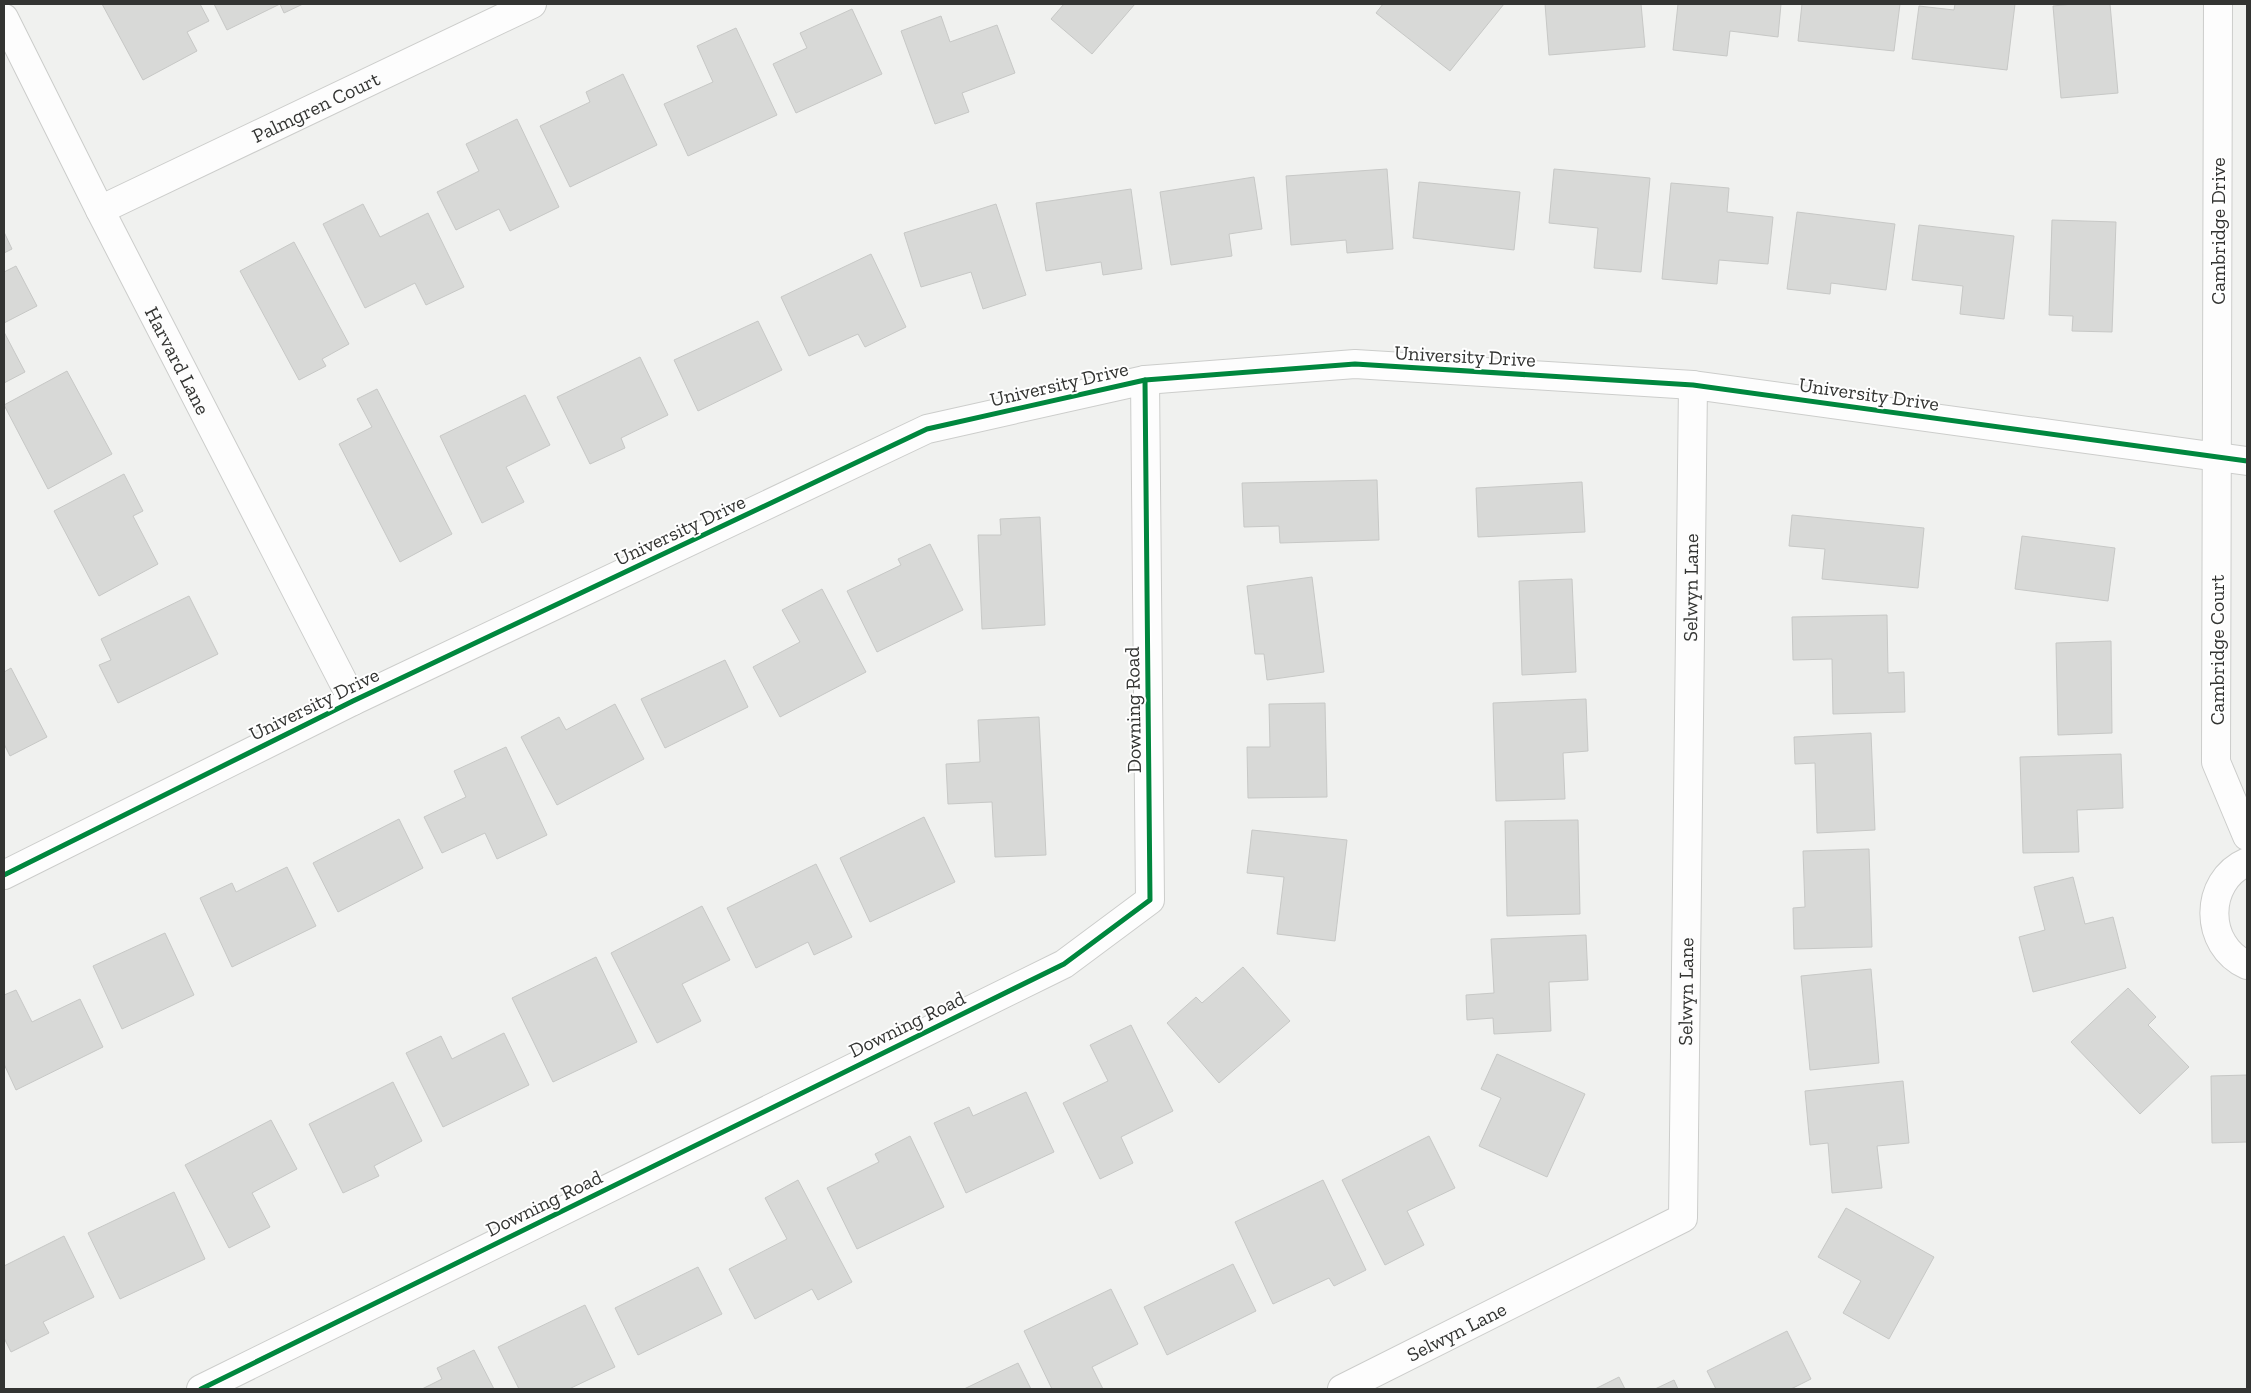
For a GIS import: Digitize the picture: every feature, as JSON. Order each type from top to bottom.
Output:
[{"type":"street","name":"Palmgren Court","points":[[100,210],[532,4]]},
{"type":"street","name":"Cambridge Drive","points":[[2218,4],[2218,457]]},
{"type":"street","name":"Harvard Lane","points":[[4,18],[100,210],[353,700]]},
{"type":"street","name":"University Drive","points":[[4,875],[353,700],[928,429],[1145,380],[1355,364],[1693,384],[2247,461]]},
{"type":"street","name":"Downing Road","points":[[201,1389],[1064,964],[1150,900],[1145,380]]},
{"type":"street","name":"Selwyn Lane","points":[[1342,1389],[1683,1218],[1693,384]]},
{"type":"street","name":"Cambridge Court","points":[[2218,457],[2216,762],[2247,836]]},
{"type":"street","points":[[2247,862],[2239,866],[2226,879],[2216,895],[2213,913],[2216,932],[2225,948],[2238,961],[2247,965]]},
{"type":"building","points":[[102,4],[200,4],[209,21],[187,32],[197,51],[143,80]]},
{"type":"building","points":[[214,4],[280,4],[227,30]]},
{"type":"building","points":[[280,4],[303,4],[284,13]]},
{"type":"building","points":[[1064,4],[1135,4],[1092,54],[1051,19]]},
{"type":"building","points":[[1383,4],[1504,4],[1450,71],[1376,13]]},
{"type":"building","points":[[1545,4],[1641,4],[1645,47],[1549,55]]},
{"type":"building","points":[[1678,4],[1781,4],[1778,37],[1730,31],[1727,56],[1673,50]]},
{"type":"building","points":[[1802,4],[1900,4],[1894,51],[1798,41]]},
{"type":"building","points":[[1955,4],[2015,4],[2007,70],[1912,59],[1919,6],[1954,10]]},
{"type":"building","points":[[2110,4],[2118,93],[2061,98],[2053,6]]},
{"type":"building","points":[[852,9],[882,74],[796,113],[773,64],[807,48],[800,33]]},
{"type":"building","points":[[941,16],[950,42],[997,25],[1015,73],[962,93],[969,112],[935,124],[901,31]]},
{"type":"building","points":[[736,28],[777,115],[688,156],[664,104],[713,82],[697,46]]},
{"type":"building","points":[[623,74],[657,145],[570,187],[540,126],[590,102],[586,92]]},
{"type":"building","points":[[517,119],[559,207],[510,231],[499,209],[456,230],[437,192],[479,171],[466,144]]},
{"type":"building","points":[[1387,169],[1393,249],[1347,253],[1346,240],[1291,245],[1286,176]]},
{"type":"building","points":[[1554,169],[1650,178],[1641,272],[1594,268],[1598,228],[1549,223]]},
{"type":"building","points":[[1254,177],[1262,229],[1229,234],[1232,256],[1171,265],[1160,192]]},
{"type":"building","points":[[1419,182],[1520,192],[1514,250],[1413,238]]},
{"type":"building","points":[[1671,183],[1729,188],[1727,212],[1773,217],[1768,264],[1719,260],[1717,284],[1662,279]]},
{"type":"building","points":[[1131,189],[1142,269],[1103,275],[1101,262],[1046,271],[1036,203]]},
{"type":"building","points":[[363,204],[380,237],[428,213],[464,287],[426,305],[415,283],[365,308],[323,224]]},
{"type":"building","points":[[996,204],[1026,295],[983,309],[971,272],[921,287],[904,233]]},
{"type":"building","points":[[1797,212],[1895,224],[1886,290],[1831,283],[1830,294],[1787,289]]},
{"type":"building","points":[[2052,220],[2116,222],[2112,332],[2072,331],[2073,316],[2049,315]]},
{"type":"building","points":[[1919,225],[2014,236],[2004,319],[1960,314],[1963,286],[1912,280]]},
{"type":"building","points":[[4,232],[12,249],[4,253]]},
{"type":"building","points":[[294,242],[349,344],[322,359],[326,366],[299,380],[240,271]]},
{"type":"building","points":[[871,254],[906,327],[865,347],[858,334],[809,356],[781,297]]},
{"type":"building","points":[[16,266],[37,306],[4,323],[4,272]]},
{"type":"building","points":[[758,321],[782,370],[698,411],[674,360]]},
{"type":"building","points":[[4,332],[25,372],[4,383]]},
{"type":"building","points":[[640,357],[668,415],[621,438],[625,448],[590,464],[557,397]]},
{"type":"building","points":[[67,371],[112,454],[48,489],[4,405]]},
{"type":"building","points":[[377,389],[452,534],[400,562],[339,444],[372,427],[357,399]]},
{"type":"building","points":[[525,395],[550,445],[506,467],[524,502],[482,523],[440,436]]},
{"type":"building","points":[[124,474],[143,511],[133,516],[158,564],[99,596],[54,511]]},
{"type":"building","points":[[1377,480],[1379,540],[1280,543],[1279,526],[1244,527],[1242,483]]},
{"type":"building","points":[[1582,482],[1585,532],[1478,537],[1476,488]]},
{"type":"building","points":[[1792,515],[1924,528],[1918,588],[1822,579],[1825,549],[1789,546]]},
{"type":"building","points":[[1040,517],[1045,625],[982,629],[978,535],[1001,535],[1000,519]]},
{"type":"building","points":[[2022,536],[2115,548],[2108,601],[2015,589]]},
{"type":"building","points":[[930,544],[963,610],[877,652],[847,591],[901,565],[898,559]]},
{"type":"building","points":[[1312,577],[1324,672],[1267,680],[1264,654],[1255,654],[1247,586]]},
{"type":"building","points":[[1572,579],[1576,672],[1522,675],[1519,581]]},
{"type":"building","points":[[822,589],[866,672],[780,717],[753,667],[800,642],[782,610]]},
{"type":"building","points":[[189,596],[218,654],[118,703],[99,665],[111,660],[101,639]]},
{"type":"building","points":[[1887,615],[1888,673],[1904,672],[1905,712],[1833,714],[1832,659],[1793,660],[1792,617]]},
{"type":"building","points":[[2111,641],[2112,733],[2058,735],[2056,643]]},
{"type":"building","points":[[725,660],[748,707],[665,748],[641,699]]},
{"type":"building","points":[[11,668],[47,737],[10,756],[4,744],[4,672]]},
{"type":"building","points":[[1586,699],[1588,751],[1563,753],[1565,799],[1496,801],[1493,703]]},
{"type":"building","points":[[1325,703],[1327,797],[1248,798],[1247,747],[1270,747],[1269,704]]},
{"type":"building","points":[[615,704],[644,759],[557,805],[521,737],[559,717],[566,730]]},
{"type":"building","points":[[1039,717],[1046,855],[995,857],[992,802],[948,804],[946,764],[980,762],[978,720]]},
{"type":"building","points":[[1871,733],[1875,830],[1817,833],[1815,763],[1795,764],[1794,737]]},
{"type":"building","points":[[506,747],[547,835],[497,859],[485,833],[442,853],[424,817],[466,797],[454,771]]},
{"type":"building","points":[[2121,754],[2123,808],[2077,810],[2079,852],[2023,853],[2020,757]]},
{"type":"building","points":[[924,817],[955,882],[870,922],[840,858]]},
{"type":"building","points":[[399,819],[423,868],[338,912],[313,863]]},
{"type":"building","points":[[1578,820],[1580,914],[1507,916],[1505,821]]},
{"type":"building","points":[[1252,830],[1347,840],[1335,941],[1277,934],[1284,877],[1247,873]]},
{"type":"building","points":[[1869,849],[1872,947],[1794,949],[1793,908],[1805,907],[1803,851]]},
{"type":"building","points":[[816,864],[852,937],[814,955],[808,942],[756,968],[727,908]]},
{"type":"building","points":[[287,867],[316,926],[232,967],[200,898],[232,883],[236,892]]},
{"type":"building","points":[[2073,877],[2085,924],[2113,917],[2126,968],[2033,992],[2019,937],[2045,930],[2034,887]]},
{"type":"building","points":[[702,906],[730,960],[682,984],[701,1021],[657,1043],[611,953]]},
{"type":"building","points":[[165,933],[194,995],[122,1029],[93,966]]},
{"type":"building","points":[[1586,935],[1588,980],[1549,982],[1551,1031],[1494,1034],[1493,1018],[1467,1020],[1466,995],[1494,993],[1491,939]]},
{"type":"building","points":[[596,957],[637,1042],[553,1082],[512,998]]},
{"type":"building","points":[[1243,967],[1290,1021],[1219,1083],[1167,1023],[1196,997],[1202,1003]]},
{"type":"building","points":[[1871,969],[1879,1063],[1810,1070],[1801,976]]},
{"type":"building","points":[[2128,988],[2156,1017],[2148,1025],[2189,1067],[2140,1114],[2071,1042]]},
{"type":"building","points":[[16,990],[32,1022],[80,999],[103,1047],[16,1090],[4,1064],[4,995]]},
{"type":"building","points":[[1131,1025],[1173,1111],[1121,1137],[1133,1163],[1100,1179],[1063,1103],[1108,1081],[1090,1045]]},
{"type":"building","points":[[504,1033],[529,1085],[443,1127],[406,1053],[441,1036],[452,1059]]},
{"type":"building","points":[[1497,1054],[1585,1094],[1547,1177],[1479,1146],[1501,1098],[1481,1089]]},
{"type":"building","points":[[2247,1075],[2247,1142],[2212,1143],[2211,1076]]},
{"type":"building","points":[[1903,1081],[1909,1143],[1877,1146],[1882,1188],[1832,1193],[1828,1143],[1810,1145],[1805,1091]]},
{"type":"building","points":[[393,1082],[422,1141],[374,1166],[379,1176],[343,1193],[309,1124]]},
{"type":"building","points":[[1026,1092],[1054,1152],[966,1193],[934,1123],[969,1107],[973,1116]]},
{"type":"building","points":[[271,1120],[297,1169],[252,1193],[270,1227],[229,1248],[185,1165]]},
{"type":"building","points":[[910,1136],[944,1207],[857,1249],[827,1188],[879,1162],[875,1154]]},
{"type":"building","points":[[1429,1136],[1455,1188],[1407,1211],[1424,1245],[1385,1265],[1342,1180]]},
{"type":"building","points":[[798,1180],[852,1282],[818,1300],[812,1289],[755,1319],[729,1269],[787,1239],[765,1198]]},
{"type":"building","points":[[1323,1180],[1366,1270],[1334,1286],[1329,1278],[1273,1304],[1235,1222]]},
{"type":"building","points":[[174,1192],[205,1259],[120,1299],[88,1233]]},
{"type":"building","points":[[1846,1208],[1934,1257],[1889,1339],[1843,1313],[1861,1281],[1818,1257]]},
{"type":"building","points":[[64,1236],[94,1297],[43,1322],[49,1333],[11,1352],[4,1338],[4,1266]]},
{"type":"building","points":[[1233,1264],[1256,1311],[1167,1355],[1144,1307]]},
{"type":"building","points":[[698,1267],[722,1314],[638,1355],[615,1308]]},
{"type":"building","points":[[1111,1289],[1138,1344],[1092,1367],[1103,1389],[1052,1389],[1024,1331]]},
{"type":"building","points":[[585,1305],[615,1367],[569,1389],[519,1389],[498,1347]]},
{"type":"building","points":[[1787,1331],[1811,1379],[1791,1389],[1716,1389],[1707,1371]]},
{"type":"building","points":[[474,1350],[494,1389],[422,1389],[442,1379],[437,1368]]},
{"type":"building","points":[[1018,1363],[1031,1389],[964,1389]]},
{"type":"building","points":[[1619,1377],[1625,1389],[1595,1389]]},
{"type":"building","points":[[1674,1380],[1678,1389],[1655,1389]]},
{"type":"cycle path","points":[[4,875],[353,701],[927,429],[1145,380],[1355,364],[1693,385],[2247,461]]},
{"type":"cycle path","points":[[201,1389],[1064,964],[1150,900],[1145,380]]}]
